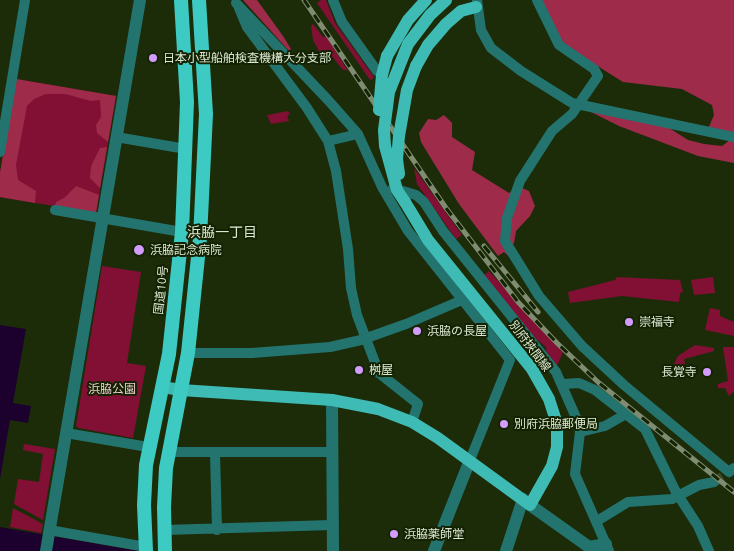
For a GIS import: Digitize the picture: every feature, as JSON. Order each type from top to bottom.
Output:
[{"type":"highway","name":"国道10号","points":[[146,549],[144,505],[148,447],[171,337],[182,232],[187,102],[181,0]]},
{"type":"highway","points":[[165,551],[164,488],[188,353],[200,238],[206,123],[199,0]]},
{"type":"main road","points":[[385,146],[378,130],[380,89],[387,56],[408,20],[426,0]]},
{"type":"main road","name":"別府挾間線","points":[[446,0],[418,29],[401,58],[389,92],[384,130],[385,146],[397,190],[419,228],[532,369],[551,405],[557,424],[557,447],[552,466],[527,502]]},
{"type":"main road","points":[[405,202],[397,159],[405,100],[416,66],[436,34],[461,11],[476,4]]},
{"type":"main road","points":[[162,386],[181,390],[332,400],[378,409],[412,422],[470,460],[527,502]]},
{"type":"street","points":[[0,152],[25,0]]},
{"type":"street","points":[[46,551],[140,0]]},
{"type":"street","points":[[332,0],[342,22],[376,71]]},
{"type":"street","points":[[537,0],[559,45],[597,74],[597,79],[572,114],[552,131],[520,181],[507,218],[505,241],[539,296],[582,346],[624,385],[730,471]]},
{"type":"street","points":[[235,1],[358,134],[382,187],[408,231],[510,360],[434,551]]},
{"type":"street","points":[[235,1],[247,26],[307,108],[328,141],[340,195],[348,248],[351,288],[365,338],[379,373],[418,404],[412,422]]},
{"type":"street","points":[[476,4],[484,37],[496,53],[572,103],[734,137]]},
{"type":"street","points":[[328,141],[358,134]]},
{"type":"street","points":[[116,137],[186,149]]},
{"type":"street","points":[[382,187],[416,195],[424,202],[443,231],[543,354],[563,384],[573,406],[580,432],[575,471],[608,547],[589,547],[527,502],[506,551]]},
{"type":"street","points":[[55,210],[182,232]]},
{"type":"street","points":[[188,353],[314,350],[365,338],[433,314],[462,300]]},
{"type":"street","points":[[563,384],[579,384],[595,390],[649,434],[679,495],[698,526],[709,551]]},
{"type":"street","points":[[332,400],[333,551]]},
{"type":"street","points":[[580,432],[605,426],[626,414]]},
{"type":"street","points":[[66,433],[148,447]]},
{"type":"street","points":[[169,452],[332,452]]},
{"type":"street","points":[[215,453],[217,530]]},
{"type":"street","points":[[597,521],[628,502],[662,500],[679,495],[700,485],[714,482]]},
{"type":"street","points":[[164,530],[217,530],[283,525],[332,526]]},
{"type":"street","points":[[48,533],[146,549]]},
{"type":"green space","points":[[321,0],[326,0],[335,23],[374,77],[372,79],[370,80],[317,3]]},
{"type":"green space","points":[[313,24],[323,37],[326,36],[348,71],[342,69],[331,55],[322,57],[313,40],[311,26]]},
{"type":"green space","points":[[16,79],[116,96],[96,213],[0,197],[0,173]]},
{"type":"green space","points":[[288,111],[290,114],[287,116],[289,121],[271,124],[267,115]]},
{"type":"green space","points":[[414,168],[462,235],[456,239],[417,184]]},
{"type":"green space","name":"浜脇公園","points":[[102,266],[141,272],[127,363],[146,366],[133,438],[76,426]]},
{"type":"green space","points":[[489,271],[563,352],[557,366],[546,351],[546,347],[535,338],[484,275]]},
{"type":"green space","points":[[617,277],[680,280],[683,292],[680,293],[679,302],[622,296],[570,303],[568,292],[615,280]]},
{"type":"green space","points":[[713,277],[715,293],[694,295],[691,280]]},
{"type":"green space","points":[[710,308],[720,310],[720,316],[734,322],[734,336],[705,330]]},
{"type":"green space","points":[[695,345],[714,348],[714,351],[684,359],[685,364],[677,368],[674,364],[678,356]]},
{"type":"green space","points":[[723,347],[734,347],[734,391],[729,396],[725,388],[718,388],[718,384],[728,381]]},
{"type":"green space","points":[[24,444],[55,449],[43,520],[14,504],[18,479],[39,482],[43,454],[23,450]]},
{"type":"green space","points":[[13,508],[43,524],[41,533],[10,527]]},
{"type":"shaded area","points":[[243,0],[257,0],[283,36],[291,49],[289,51]]},
{"type":"shaded area","points":[[541,0],[734,0],[734,134],[708,129],[714,115],[712,105],[682,89],[623,82],[564,45]]},
{"type":"shaded area","points":[[16,79],[116,96],[108,142],[97,133],[96,125],[101,117],[100,100],[91,101],[65,94],[46,94],[34,99],[27,106],[16,165],[18,180],[36,191],[35,203],[0,197],[0,173]]},
{"type":"shaded area","points":[[587,110],[666,126],[688,140],[704,144],[722,146],[730,140],[734,141],[734,163],[698,156],[619,126]]},
{"type":"shaded area","points":[[444,115],[452,123],[452,137],[475,152],[472,170],[509,193],[516,188],[502,235],[516,263],[504,252],[498,256],[459,204],[421,142],[419,133],[428,119],[436,120]]},
{"type":"shaded area","points":[[107,147],[100,188],[90,178],[91,166],[100,148]]},
{"type":"shaded area","points":[[76,186],[99,195],[96,213],[55,206],[56,202],[64,198]]},
{"type":"shaded area","points":[[522,188],[529,191],[535,206],[530,216],[516,231],[514,243],[511,247],[507,231]]},
{"type":"shaded area","points":[[0,325],[26,329],[13,403],[31,406],[28,423],[10,420],[0,479]]},
{"type":"shaded area","points":[[0,527],[133,550],[140,551],[0,551]]},
{"type":"pier","points":[[0,0],[15,0],[0,88]]},
{"type":"tunnel","points":[[714,482],[727,474]]},
{"type":"railway","points":[[304,0],[446,208],[518,302],[599,383],[734,492]]},
{"type":"railway","points":[[484,246],[538,312]]},
{"type":"place","name":"日本小型船舶検査機構大分支部","points":[[153,58]]},
{"type":"place","name":"浜脇記念病院","points":[[139,250]]},
{"type":"place","name":"崇福寺","points":[[629,322]]},
{"type":"place","name":"浜脇の長屋","points":[[417,331]]},
{"type":"place","name":"桝屋","points":[[359,370]]},
{"type":"place","name":"長覚寺","points":[[707,372]]},
{"type":"place","name":"別府浜脇郵便局","points":[[504,424]]},
{"type":"place","name":"浜脇薬師堂","points":[[394,534]]},
{"type":"district","name":"浜脇一丁目","points":[[222,232]]}]
